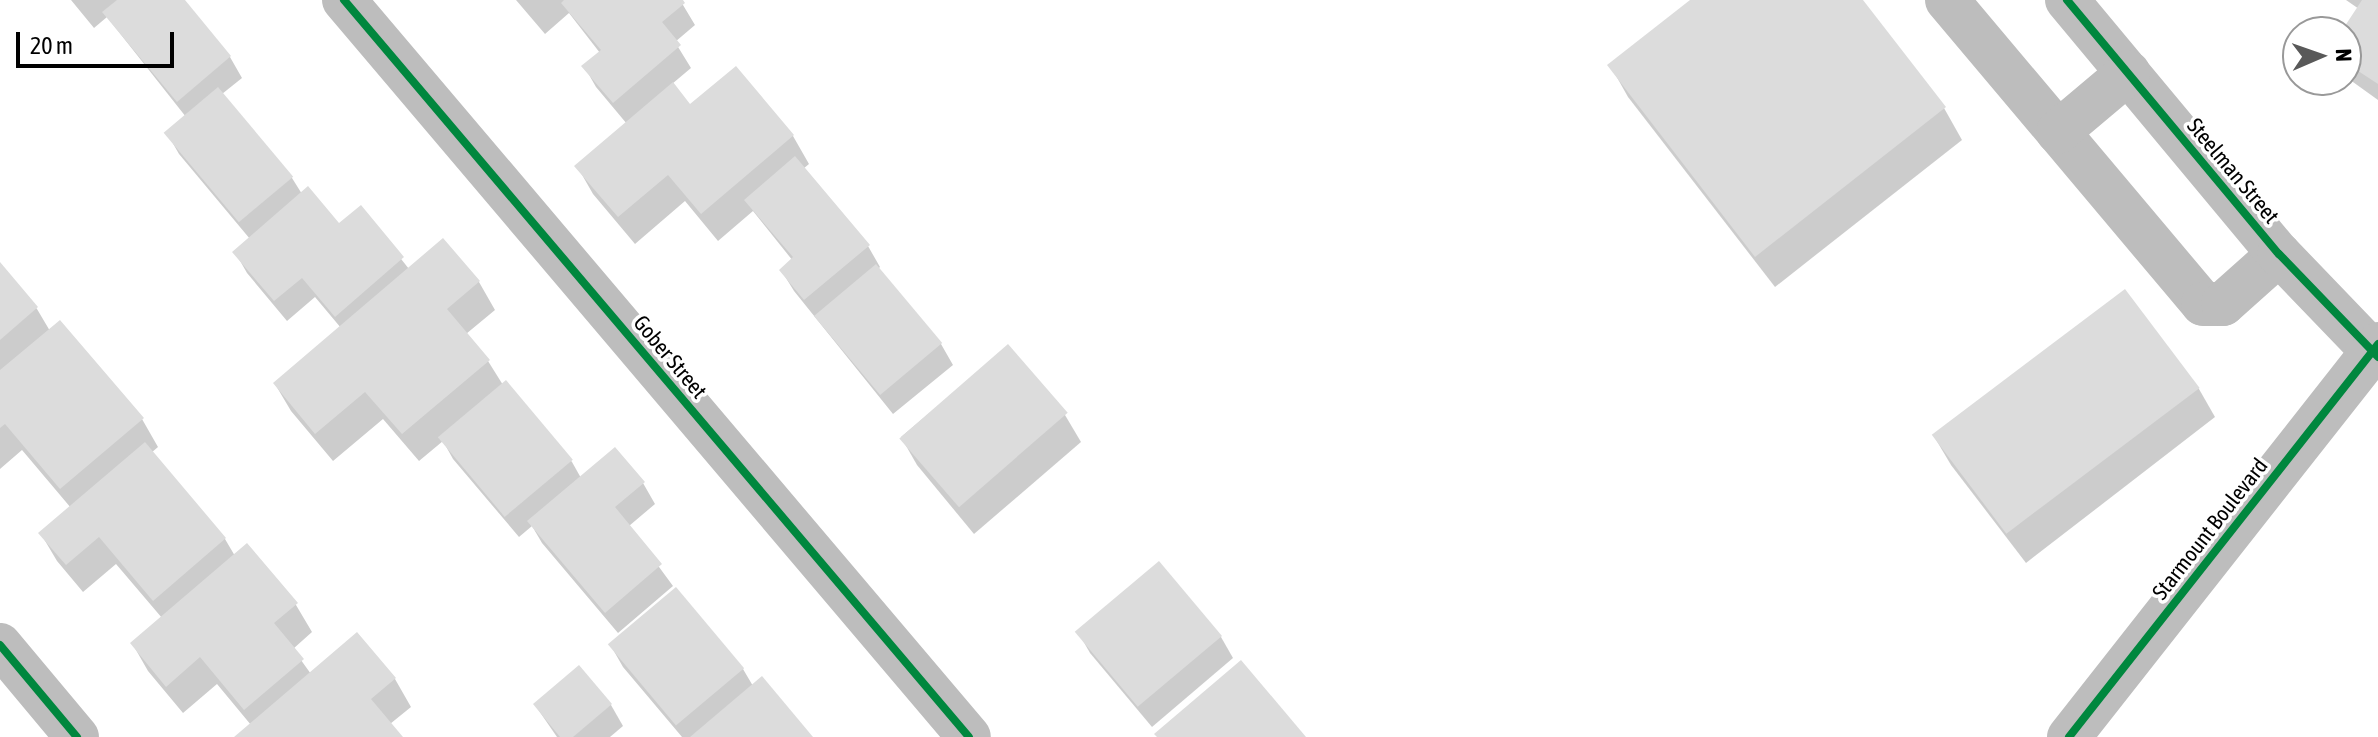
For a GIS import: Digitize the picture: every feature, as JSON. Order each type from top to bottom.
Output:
[{"type":"street","name":"Gober Street","points":[[344,0],[969,737]]},
{"type":"street","points":[[1947,0],[2203,304],[2223,304],[2279,254]]},
{"type":"street","name":"Steelman Street","points":[[2067,0],[2279,254],[2376,351]]},
{"type":"street","points":[[2058,132],[2128,73]]},
{"type":"street","name":"Starmount Boulevard","points":[[2069,737],[2376,351]]},
{"type":"street","points":[[0,645],[77,737]]},
{"type":"building","points":[[117,0],[185,0],[231,56],[177,102],[102,12]]},
{"type":"building","points":[[564,0],[683,0],[685,3],[662,22],[681,45],[613,103],[581,66],[601,50],[561,3]]},
{"type":"building","points":[[1690,0],[1863,0],[1946,107],[1755,257],[1607,65]]},
{"type":"building","points":[[2362,0],[2378,0],[2378,84],[2362,74],[2362,16],[2352,16]]},
{"type":"building","points":[[736,66],[794,135],[701,214],[668,175],[618,217],[574,166],[673,82],[690,104]]},
{"type":"building","points":[[218,87],[293,177],[239,222],[164,133]]},
{"type":"building","points":[[795,156],[870,245],[804,300],[779,270],[793,257],[744,200]]},
{"type":"building","points":[[308,186],[339,223],[361,205],[404,257],[335,317],[302,278],[274,301],[232,252]]},
{"type":"building","points":[[443,238],[480,281],[447,309],[490,360],[402,434],[365,392],[315,434],[273,383]]},
{"type":"building","points":[[0,262],[38,307],[0,340]]},
{"type":"building","points":[[876,264],[942,343],[880,395],[814,316]]},
{"type":"building","points":[[2125,289],[2200,388],[2006,534],[1932,435]]},
{"type":"building","points":[[60,320],[144,418],[60,489],[5,424],[0,428],[0,370]]},
{"type":"building","points":[[1008,344],[1068,413],[959,507],[899,438]]},
{"type":"building","points":[[506,380],[573,460],[505,517],[438,437]]},
{"type":"building","points":[[145,442],[226,538],[153,601],[99,537],[66,565],[38,533]]},
{"type":"building","points":[[615,447],[645,482],[615,507],[662,564],[605,613],[527,521]]},
{"type":"building","points":[[247,543],[298,603],[274,623],[304,659],[244,710],[200,657],[166,687],[130,643]]},
{"type":"building","points":[[1159,561],[1222,636],[1138,707],[1075,632]]},
{"type":"building","points":[[676,587],[744,668],[676,725],[608,644]]},
{"type":"building","points":[[357,632],[396,678],[371,699],[403,737],[234,737]]},
{"type":"building","points":[[1241,660],[1306,737],[1157,737],[1154,734]]},
{"type":"building","points":[[579,665],[612,704],[573,737],[560,737],[533,704]]},
{"type":"building","points":[[762,676],[813,737],[690,737]]},
{"type":"cycle path","points":[[344,0],[969,737]]},
{"type":"cycle path","points":[[2067,0],[2279,254],[2378,357]]},
{"type":"cycle path","points":[[2069,737],[2378,344]]},
{"type":"cycle path","points":[[0,645],[77,737]]}]
